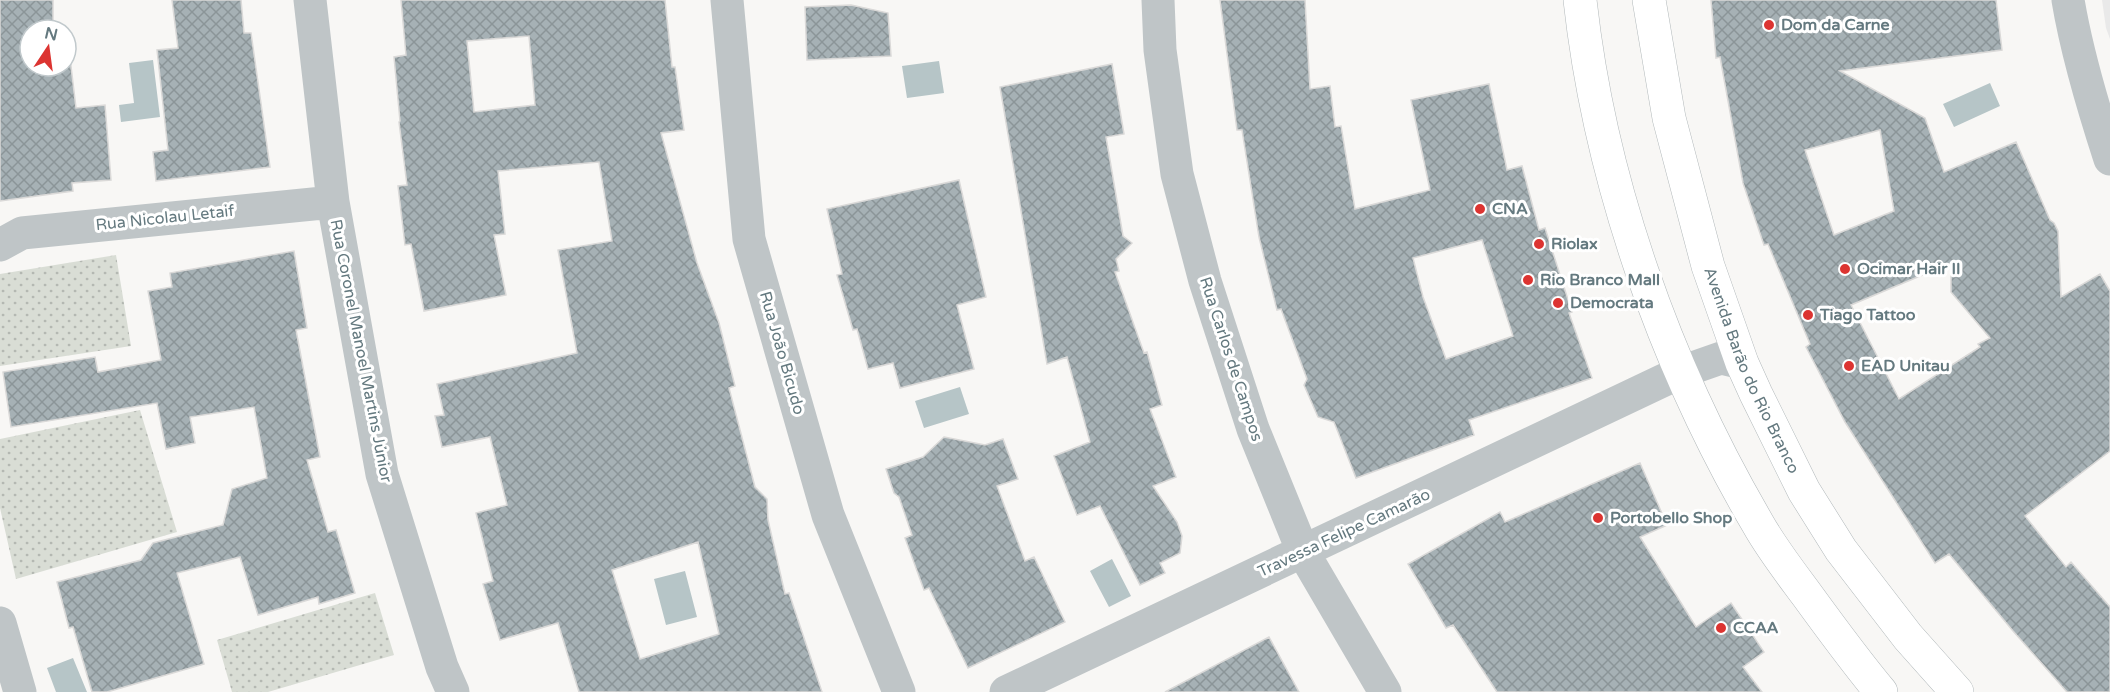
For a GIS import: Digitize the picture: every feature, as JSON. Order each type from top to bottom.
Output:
[{"type":"main road","points":[[1580,0],[1595,101],[1619,196],[1647,283],[1681,372],[1727,467],[1759,526],[1853,659],[1881,692]]},
{"type":"main road","name":"Avenida Barão do Rio Branco","points":[[1649,0],[1669,118],[1708,266],[1742,363],[1804,491],[1841,550],[1908,637],[1957,692]]},
{"type":"street","name":"Rua Coronel Manoel Martins Júnior","points":[[310,0],[333,202],[382,474],[442,667],[453,692]]},
{"type":"street","name":"Rua João Bicudo","points":[[727,0],[750,239],[828,515],[899,692]]},
{"type":"street","name":"Rua Carlos de Campos","points":[[1158,0],[1160,50],[1177,174],[1205,281],[1253,429],[1303,552],[1385,692]]},
{"type":"street","points":[[2068,0],[2072,27],[2090,100],[2110,159]]},
{"type":"street","name":"Rua Nicolau Letaif","points":[[7,236],[333,202]]},
{"type":"street","name":"Travessa Felipe Camarão","points":[[1006,692],[1681,372],[1721,358],[1742,363]]},
{"type":"street","points":[[0,623],[20,692]]},
{"type":"shaded area","points":[[2102,0],[2110,0],[2110,39],[2106,28]]},
{"type":"shaded area","points":[[153,60],[160,117],[121,122],[119,105],[134,103],[129,63]]},
{"type":"shaded area","points":[[939,61],[944,93],[907,98],[902,66]]},
{"type":"shaded area","points":[[1990,83],[2000,106],[1954,127],[1943,104]]},
{"type":"shaded area","points":[[116,255],[131,346],[0,366],[0,274]]},
{"type":"shaded area","points":[[960,387],[969,414],[924,428],[915,401]]},
{"type":"shaded area","points":[[140,410],[177,532],[16,579],[0,508],[0,439]]},
{"type":"shaded area","points":[[1112,559],[1131,596],[1109,607],[1090,571]]},
{"type":"shaded area","points":[[685,571],[697,617],[666,625],[654,579]]},
{"type":"shaded area","points":[[375,593],[394,655],[268,692],[232,692],[217,640]]},
{"type":"shaded area","points":[[73,658],[87,692],[56,692],[47,668]]},
{"type":"building","points":[[0,0],[53,0],[53,18],[18,18],[18,78],[72,78],[76,108],[105,105],[111,180],[72,183],[73,191],[0,201]]},
{"type":"building","points":[[172,0],[241,0],[244,33],[251,33],[270,167],[156,181],[153,152],[168,150],[157,50],[178,48]]},
{"type":"building","points":[[401,0],[665,0],[672,67],[675,67],[684,130],[661,133],[697,263],[719,323],[735,386],[729,388],[755,487],[767,499],[768,520],[785,594],[789,593],[822,692],[579,692],[558,623],[500,640],[483,584],[493,581],[476,513],[507,505],[490,437],[442,447],[435,416],[444,415],[437,384],[577,353],[558,250],[612,241],[599,162],[498,171],[505,234],[494,235],[506,295],[424,311],[411,244],[405,245],[398,186],[407,185],[394,57],[406,55]],"holes":[[[529,36],[535,105],[474,112],[467,41]],[[698,542],[719,634],[640,659],[612,570]]]},
{"type":"building","points":[[1220,0],[1305,0],[1310,89],[1330,86],[1335,127],[1341,126],[1355,209],[1430,190],[1411,100],[1489,84],[1507,170],[1522,166],[1539,230],[1545,228],[1572,312],[1569,313],[1592,378],[1469,420],[1474,435],[1356,478],[1334,422],[1318,417],[1304,385],[1307,379],[1281,309],[1277,310],[1259,237],[1242,130],[1237,130]],"holes":[[[1482,240],[1513,336],[1446,359],[1423,297],[1413,258]]]},
{"type":"building","points":[[1711,0],[1996,0],[2002,50],[1840,71],[1925,118],[1944,172],[2016,142],[2050,220],[2058,231],[2061,297],[2100,274],[2110,291],[2110,451],[2025,516],[2066,567],[2071,562],[2110,607],[2110,692],[2067,692],[1949,554],[1935,563],[1845,422],[1806,347],[1810,344],[1768,244],[1764,245],[1743,183],[1720,57],[1716,58]],"holes":[[[1880,130],[1894,211],[1834,235],[1805,150]],[[1951,263],[1951,292],[1990,338],[1978,344],[1980,347],[1899,399],[1851,305]]]},
{"type":"building","points":[[851,5],[888,13],[891,56],[807,60],[805,7]]},
{"type":"building","points":[[1112,64],[1124,134],[1106,137],[1123,236],[1132,243],[1116,259],[1119,271],[1115,272],[1144,353],[1147,352],[1162,405],[1150,409],[1176,477],[1153,486],[1177,522],[1182,536],[1180,553],[1160,563],[1165,573],[1140,585],[1100,506],[1077,515],[1054,456],[1090,442],[1067,357],[1047,364],[1000,87]]},
{"type":"building","points":[[959,180],[986,297],[957,305],[974,369],[900,388],[893,363],[868,369],[857,329],[853,330],[837,275],[842,274],[827,209]]},
{"type":"building","points":[[294,251],[307,328],[296,330],[320,457],[307,460],[328,532],[336,530],[355,593],[319,604],[318,597],[258,615],[240,557],[177,573],[204,664],[107,692],[92,692],[73,627],[69,628],[57,582],[141,560],[153,543],[223,525],[232,489],[267,478],[254,407],[190,417],[195,443],[166,449],[157,403],[11,427],[3,372],[95,357],[98,372],[161,360],[148,291],[172,287],[170,273]]},
{"type":"building","points":[[944,437],[985,445],[1003,439],[1018,479],[997,486],[1025,561],[1034,557],[1065,622],[968,668],[929,588],[924,590],[905,538],[912,535],[899,497],[894,493],[886,469],[923,457]]},
{"type":"building","points":[[1640,463],[1667,525],[1640,537],[1696,627],[1731,603],[1764,652],[1743,667],[1762,692],[1497,692],[1453,625],[1446,628],[1408,564],[1500,512],[1505,522]]},
{"type":"building","points":[[1269,637],[1299,692],[1165,692]]},
{"type":"place","name":"Dom da Carne","points":[[1769,25]]},
{"type":"place","name":"CNA","points":[[1480,209]]},
{"type":"place","name":"Riolax","points":[[1539,244]]},
{"type":"place","name":"Ocimar Hair II","points":[[1845,269]]},
{"type":"place","name":"Rio Branco Mall","points":[[1528,280]]},
{"type":"place","name":"Democrata","points":[[1558,303]]},
{"type":"place","name":"Tiago Tattoo","points":[[1808,315]]},
{"type":"place","name":"EAD Unitau","points":[[1849,366]]},
{"type":"place","name":"Portobello Shop","points":[[1598,518]]},
{"type":"place","name":"CCAA","points":[[1721,628]]}]
